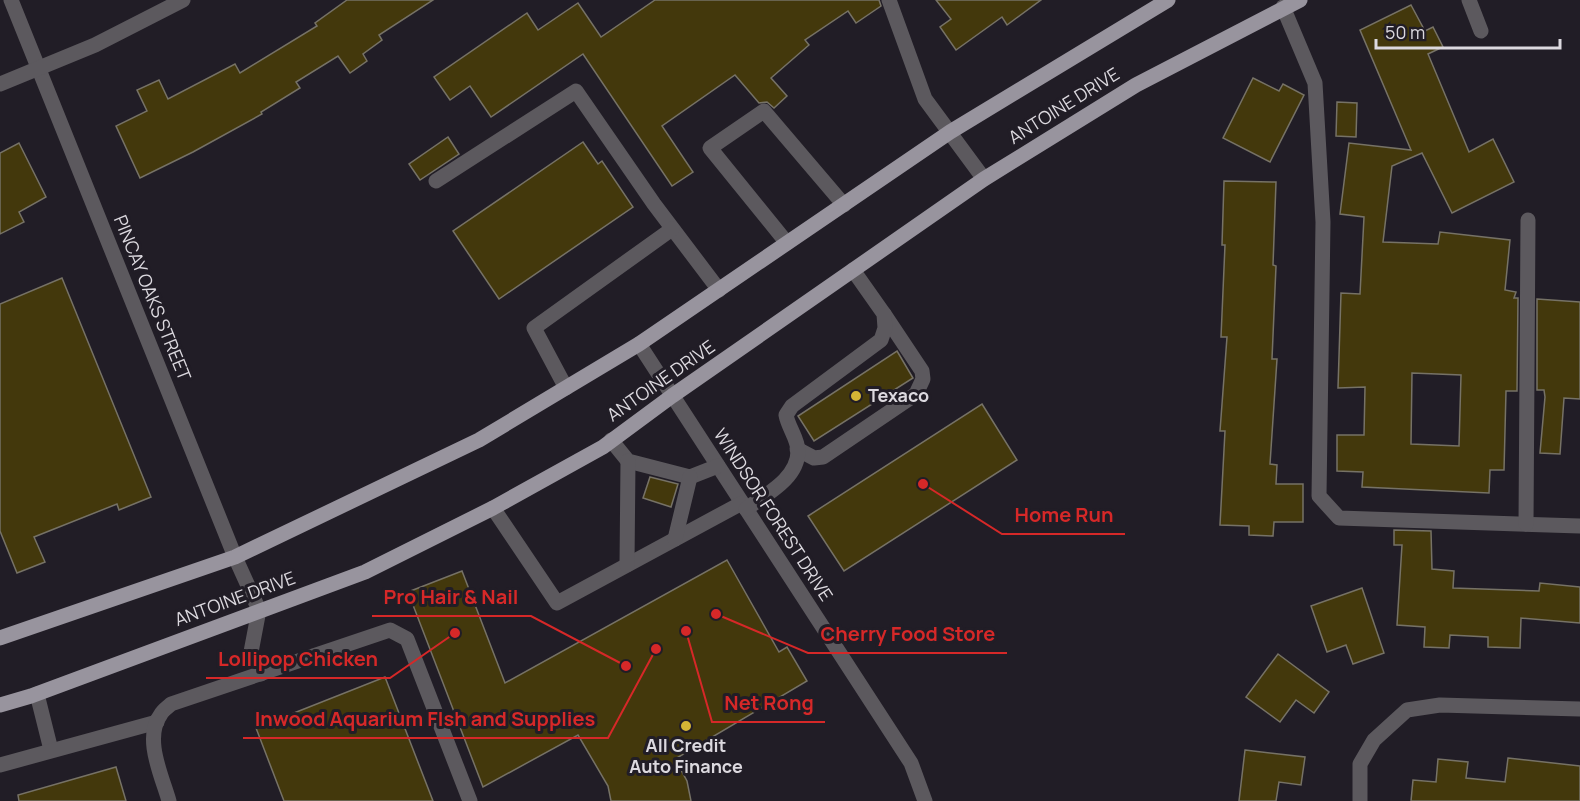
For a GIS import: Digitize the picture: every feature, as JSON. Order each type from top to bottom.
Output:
[{"type":"main road","name":"ANTOINE DRIVE","points":[[0,638],[235,557],[479,440],[639,344],[950,132],[1168,0]]},
{"type":"main road","name":"ANTOINE DRIVE","points":[[0,705],[37,694],[365,572],[493,508],[611,440],[984,179],[1136,85],[1281,4],[1300,0]]},
{"type":"street","name":"PINCAY OAKS STREET","points":[[11,0],[235,557],[259,610]]},
{"type":"street","points":[[0,84],[95,45],[183,0]]},
{"type":"street","points":[[889,0],[925,99],[984,179]]},
{"type":"street","points":[[1469,0],[1481,31]]},
{"type":"street","points":[[1281,4],[1315,83],[1323,222],[1319,496],[1340,518],[1580,526]]},
{"type":"street","points":[[436,181],[576,91],[672,229],[719,290]]},
{"type":"street","points":[[787,243],[710,147],[764,111],[844,205]]},
{"type":"street","points":[[1526,524],[1528,220]]},
{"type":"street","points":[[566,388],[534,328],[672,229]]},
{"type":"street","points":[[797,449],[814,458],[824,457],[916,394],[922,379],[922,371],[853,270]]},
{"type":"street","points":[[493,508],[557,603],[675,539],[744,506],[791,474],[797,449],[786,415],[792,406],[881,340],[885,328],[884,314]]},
{"type":"street","name":"WINDSOR FOREST DRIVE","points":[[639,344],[911,763],[925,801]]},
{"type":"street","points":[[611,440],[628,461],[690,477],[718,466]]},
{"type":"street","points":[[627,565],[628,461]]},
{"type":"street","points":[[675,539],[690,477]]},
{"type":"street","points":[[259,610],[251,652],[261,674]]},
{"type":"street","points":[[169,801],[153,746],[157,722],[171,704],[390,630],[406,639],[470,801]]},
{"type":"street","points":[[37,694],[51,750]]},
{"type":"street","points":[[1360,801],[1360,764],[1374,740],[1407,710],[1440,705],[1580,709]]},
{"type":"street","points":[[0,765],[157,722]]},
{"type":"building","points":[[347,0],[433,0],[379,35],[382,40],[363,54],[367,61],[350,73],[338,56],[296,82],[300,88],[261,112],[262,114],[140,178],[116,126],[147,111],[137,90],[159,80],[168,99],[235,64],[240,73],[317,26],[315,23]]},
{"type":"building","points":[[655,0],[879,0],[881,6],[856,23],[848,11],[805,40],[809,45],[771,78],[787,96],[774,108],[767,102],[759,103],[735,75],[662,126],[693,172],[672,186],[583,54],[491,117],[470,86],[450,100],[434,77],[527,13],[538,30],[578,3],[601,37]]},
{"type":"building","points":[[936,0],[1041,0],[1007,25],[1002,17],[956,50],[940,27],[951,19]]},
{"type":"building","points":[[1411,5],[1425,31],[1433,27],[1443,47],[1428,54],[1469,152],[1493,139],[1514,182],[1452,213],[1422,153],[1392,166],[1383,242],[1438,244],[1440,232],[1510,240],[1505,290],[1516,292],[1514,298],[1518,298],[1517,391],[1506,391],[1504,470],[1490,470],[1489,493],[1362,487],[1363,472],[1337,471],[1337,435],[1364,435],[1365,387],[1338,388],[1341,293],[1360,294],[1364,217],[1340,214],[1349,143],[1411,150],[1360,30]],"holes":[[[1412,373],[1461,375],[1459,446],[1411,444]]]},
{"type":"building","points":[[1253,78],[1279,91],[1283,84],[1304,95],[1270,162],[1223,138]]},
{"type":"building","points":[[1337,102],[1357,103],[1356,137],[1336,136]]},
{"type":"building","points":[[448,137],[459,154],[420,180],[409,164]]},
{"type":"building","points":[[583,142],[598,164],[602,161],[633,207],[499,299],[453,231]]},
{"type":"building","points":[[19,143],[46,197],[19,212],[24,222],[0,234],[0,153]]},
{"type":"building","points":[[1224,181],[1276,182],[1273,265],[1276,266],[1272,359],[1277,359],[1270,464],[1277,465],[1276,484],[1303,484],[1303,522],[1274,522],[1273,536],[1249,535],[1249,526],[1220,525],[1225,431],[1220,431],[1227,337],[1221,337],[1225,245],[1222,245]]},
{"type":"building","points":[[62,278],[151,497],[119,510],[117,504],[34,537],[45,562],[17,573],[0,531],[0,304]]},
{"type":"building","points":[[1537,299],[1580,302],[1580,399],[1564,398],[1560,454],[1540,453],[1545,397],[1544,390],[1537,390]]},
{"type":"building","name":"Texaco","points":[[897,351],[913,378],[814,441],[798,416]]},
{"type":"building","points":[[982,404],[1017,460],[844,571],[808,516]]},
{"type":"building","points":[[650,477],[678,484],[671,507],[643,498]]},
{"type":"building","points":[[1394,530],[1431,531],[1432,569],[1454,571],[1453,588],[1539,591],[1540,583],[1580,587],[1580,623],[1521,618],[1520,648],[1488,647],[1488,637],[1450,635],[1449,648],[1424,647],[1425,627],[1397,625],[1402,545],[1394,545]]},
{"type":"building","points":[[727,560],[779,652],[787,647],[807,681],[675,759],[687,781],[691,801],[611,801],[608,786],[578,735],[483,787],[408,592],[462,571],[505,683]]},
{"type":"building","points":[[1362,588],[1384,653],[1353,664],[1346,645],[1327,652],[1311,606]]},
{"type":"building","points":[[1278,654],[1329,692],[1314,713],[1296,700],[1280,722],[1246,697]]},
{"type":"building","points":[[385,677],[433,801],[284,801],[256,728]]},
{"type":"building","points":[[1245,750],[1305,757],[1301,785],[1279,782],[1276,801],[1239,801]]},
{"type":"building","points":[[1508,758],[1580,766],[1580,801],[1411,801],[1413,780],[1436,782],[1438,759],[1468,762],[1466,778],[1505,782]]},
{"type":"building","points":[[116,767],[126,801],[19,801],[18,795]]},
{"type":"place","name":"Texaco","points":[[856,396]]},
{"type":"place","name":"Home Run","points":[[923,484]]},
{"type":"place","name":"Cherry Food Store","points":[[716,614]]},
{"type":"place","name":"Net Rong","points":[[686,631]]},
{"type":"place","name":"Lollipop Chicken","points":[[455,633]]},
{"type":"place","name":"Inwood Aquarium FIsh and Supplies","points":[[656,649]]},
{"type":"place","name":"Pro Hair & Nail","points":[[626,666]]},
{"type":"place","name":"All Credit Auto Finance","points":[[686,726]]}]
